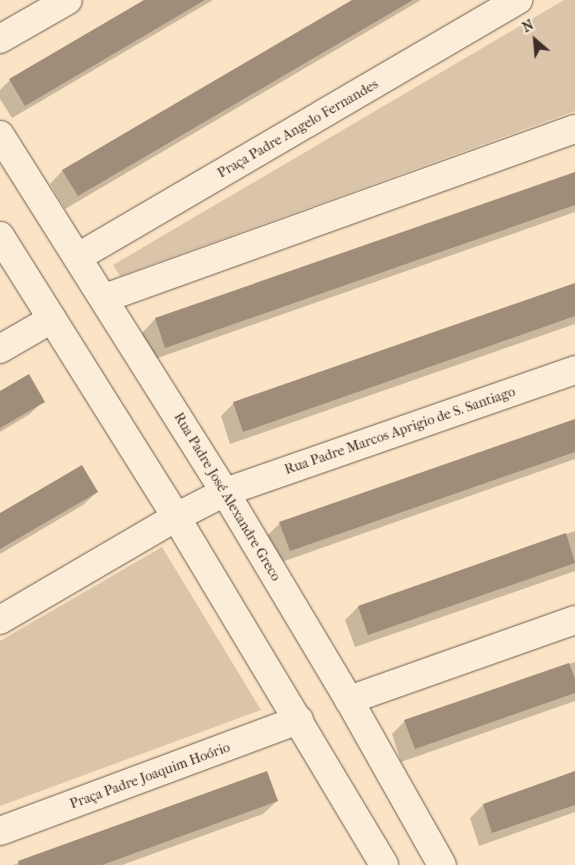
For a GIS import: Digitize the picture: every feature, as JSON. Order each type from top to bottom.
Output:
[{"type":"street","points":[[0,39],[68,0]]},
{"type":"street","name":"Praça Padre Angelo Fernandes","points":[[78,257],[518,0]]},
{"type":"street","points":[[105,298],[575,129]]},
{"type":"street","name":"Rua Padre José Alexandre Greco","points":[[0,135],[105,298],[225,492],[349,700],[442,865]]},
{"type":"street","points":[[0,236],[176,517],[384,865]]},
{"type":"street","points":[[0,349],[52,318]]},
{"type":"street","name":"Rua Padre Marcos Aprigio de S. Santiago","points":[[176,517],[225,492],[575,370]]},
{"type":"street","points":[[0,620],[176,517]]},
{"type":"street","points":[[349,700],[575,620]]},
{"type":"street","name":"Praça Padre Joaquim Hoório","points":[[0,831],[299,720]]},
{"type":"shaded area","points":[[564,0],[575,0],[575,111],[120,276],[113,265]]},
{"type":"shaded area","points":[[162,547],[261,710],[0,806],[0,641]]},
{"type":"building","points":[[144,0],[205,0],[25,106],[9,79]]},
{"type":"building","points":[[352,0],[413,0],[78,196],[62,170]]},
{"type":"building","points":[[575,172],[575,205],[165,348],[155,318]]},
{"type":"building","points":[[575,283],[575,316],[243,432],[233,402]]},
{"type":"building","points":[[29,374],[45,402],[0,428],[0,391]]},
{"type":"building","points":[[575,419],[575,452],[290,551],[279,522]]},
{"type":"building","points":[[82,465],[98,492],[0,549],[0,513]]},
{"type":"building","points":[[566,533],[575,563],[368,635],[358,606]]},
{"type":"building","points":[[569,663],[575,679],[575,693],[415,749],[404,720]]},
{"type":"building","points":[[267,771],[278,801],[102,865],[19,865],[18,861]]},
{"type":"building","points":[[575,771],[575,805],[492,833],[483,804]]}]
